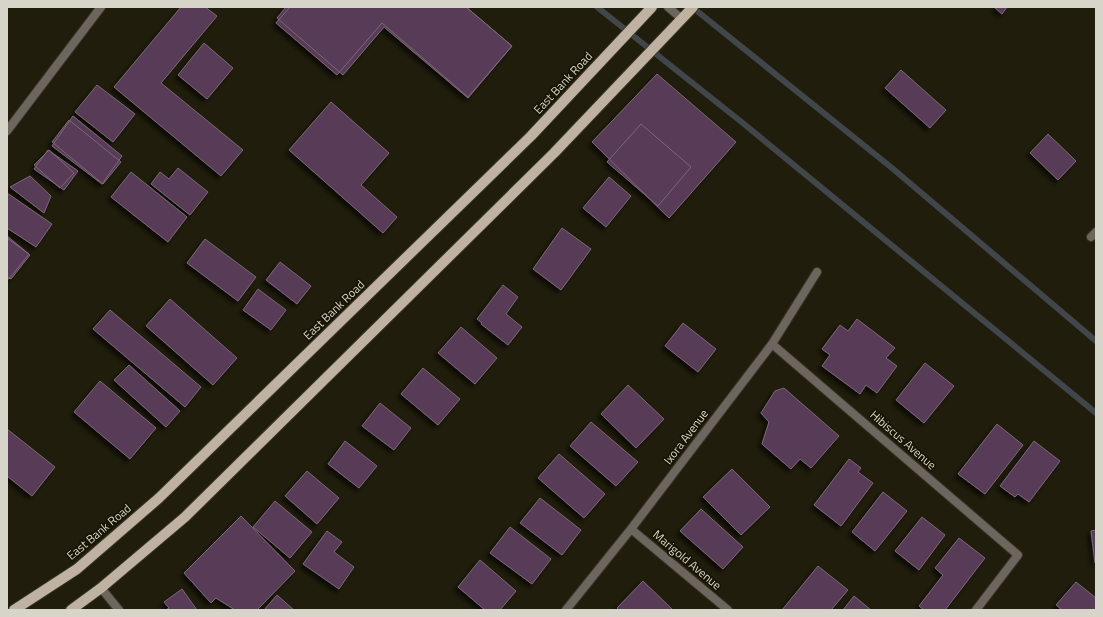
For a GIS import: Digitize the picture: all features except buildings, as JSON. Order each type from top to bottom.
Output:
[{"type":"main road","name":"East Bank Road","points":[[14,610],[77,569],[159,498],[532,136],[651,8]]},
{"type":"main road","points":[[72,610],[101,588],[185,517],[554,153],[687,13]]},
{"type":"street","points":[[7,131],[101,7]]},
{"type":"street","points":[[668,7],[687,13]]},
{"type":"street","name":"Ixora Avenue","points":[[566,610],[631,529],[772,344],[817,272]]},
{"type":"street","name":"Hibiscus Avenue","points":[[772,344],[1018,555],[976,610]]},
{"type":"street","name":"Marigold Avenue","points":[[631,529],[728,610]]},
{"type":"street","points":[[101,588],[119,610]]},
{"type":"waterway","points":[[597,7],[744,124],[1096,413]]},
{"type":"waterway","points":[[692,7],[892,168],[1096,341]]}]
